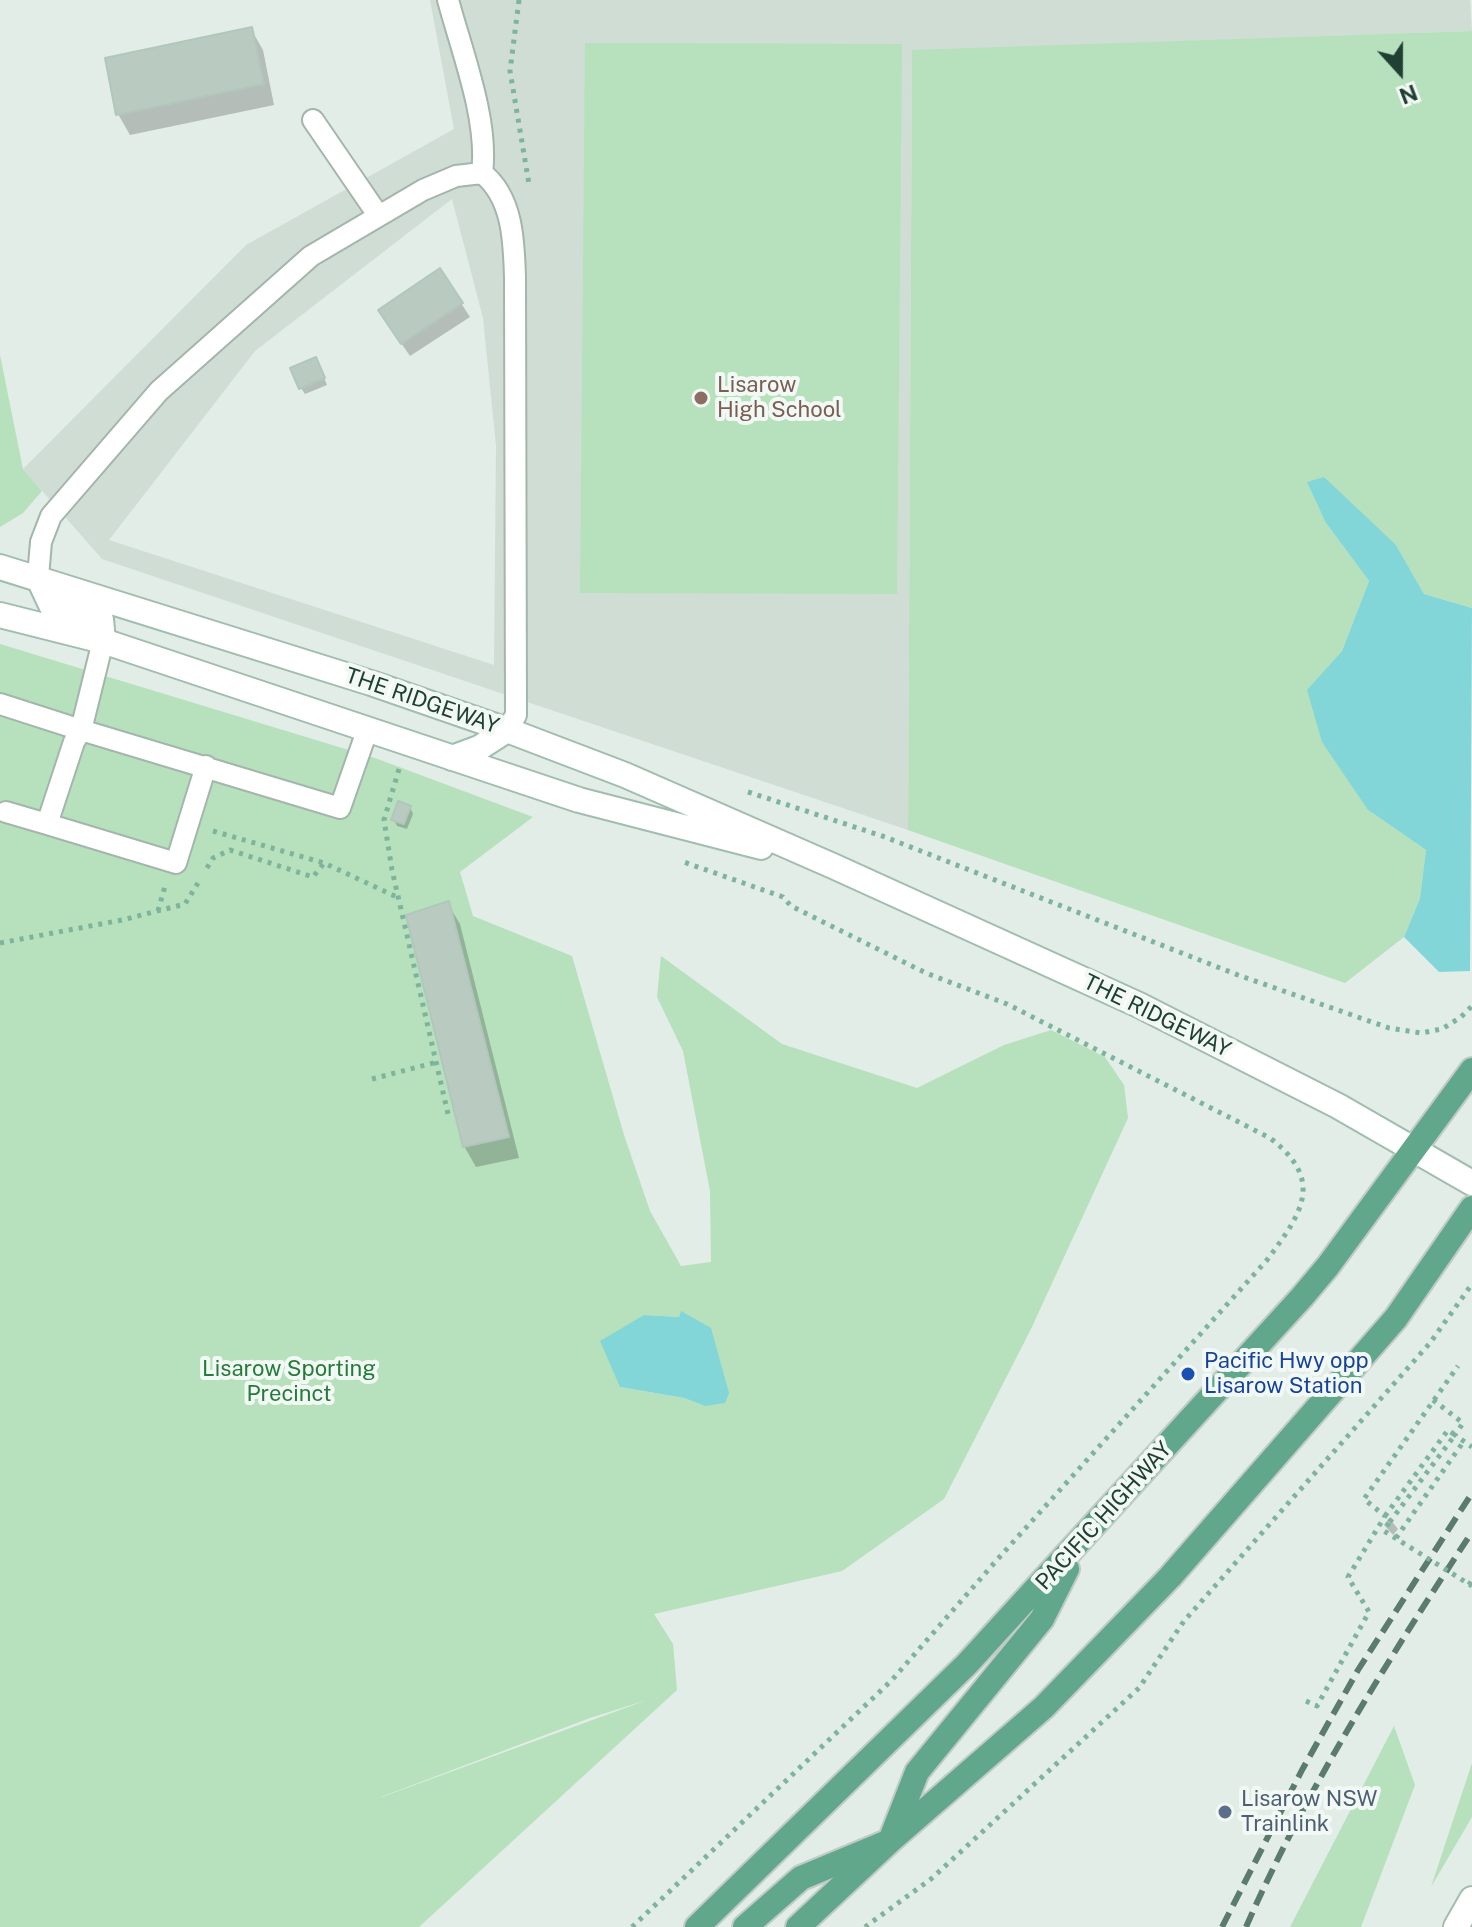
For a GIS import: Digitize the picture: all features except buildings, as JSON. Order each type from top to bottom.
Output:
[{"type":"main road","name":"PACIFIC HIGHWAY","points":[[697,1927],[967,1664],[1078,1545],[1302,1297],[1472,1070]]},
{"type":"main road","points":[[798,1927],[890,1841],[1044,1707],[1170,1577],[1396,1318],[1472,1208]]},
{"type":"main road","points":[[745,1927],[801,1878],[890,1841],[917,1772],[1042,1619],[1078,1545]]},
{"type":"street","name":"THE RIDGEWAY","points":[[0,567],[507,730],[625,775],[1139,1005],[1338,1106],[1472,1183]]},
{"type":"street","points":[[38,577],[52,607],[101,619],[103,641]]},
{"type":"street","name":"THE RIDGEWAY","points":[[0,615],[103,641],[579,800],[833,866]]},
{"type":"street","points":[[452,758],[479,748],[507,730]]},
{"type":"street","points":[[1456,1927],[1472,1899]]},
{"type":"lane","points":[[448,0],[482,128],[485,152],[482,173]]},
{"type":"lane","points":[[313,120],[378,215]]},
{"type":"lane","points":[[38,577],[41,542],[51,516],[159,391],[307,258],[423,190],[456,176],[482,173],[500,190],[515,262],[516,715],[507,730]]},
{"type":"lane","points":[[47,824],[74,742],[81,730],[103,641]]},
{"type":"lane","points":[[0,704],[340,808],[368,728]]},
{"type":"lane","points":[[6,812],[176,863],[206,766]]},
{"type":"path","points":[[519,0],[510,71],[531,195]]},
{"type":"path","points":[[401,761],[384,820],[448,1114]]},
{"type":"path","points":[[228,773],[210,830],[324,863],[400,899]]},
{"type":"path","points":[[739,789],[885,837],[1223,969],[1389,1028],[1421,1033],[1442,1029],[1472,1006]]},
{"type":"path","points":[[206,870],[213,858],[230,850],[313,877],[324,863]]},
{"type":"path","points":[[0,943],[122,920],[185,904],[199,881]]},
{"type":"path","points":[[632,1927],[892,1680],[1267,1260],[1299,1214],[1304,1197],[1298,1165],[1286,1150],[1270,1138],[1007,1004],[926,973],[791,906]]},
{"type":"path","points":[[372,1079],[437,1062]]},
{"type":"path","points":[[865,1927],[931,1879],[1139,1688],[1184,1621],[1430,1343],[1472,1284]]},
{"type":"path","points":[[1385,1516],[1364,1499],[1458,1366]]},
{"type":"path","points":[[1433,1400],[1463,1423],[1384,1531],[1471,1584]]},
{"type":"path","points":[[1306,1701],[1317,1706],[1369,1612],[1348,1577],[1385,1516],[1448,1430],[1472,1447]]},
{"type":"path","points":[[1396,1538],[1464,1441]]},
{"type":"shaded area","name":"Lisarow High School","points":[[430,0],[1470,0],[1472,31],[912,51],[908,830],[102,559],[23,469],[246,245],[454,129]],"holes":[[[452,199],[483,318],[496,446],[494,665],[109,540],[255,351]]]},
{"type":"green space","points":[[1472,31],[1472,608],[1424,594],[1396,545],[1326,523],[1369,581],[1342,651],[1308,690],[1368,810],[1426,850],[1420,898],[1404,937],[1345,983],[908,830],[912,50]]},
{"type":"green space","points":[[585,43],[902,44],[897,594],[580,593]]},
{"type":"green space","points":[[0,355],[23,469],[42,491],[23,513],[0,527]]},
{"type":"green space","name":"Lisarow Sporting Precinct","points":[[0,644],[375,758],[533,817],[460,872],[473,916],[572,956],[624,1135],[650,1211],[681,1266],[711,1262],[710,1191],[683,1051],[657,997],[661,956],[782,1044],[917,1088],[1004,1045],[1051,1030],[1105,1057],[1124,1085],[1128,1118],[1031,1329],[944,1499],[842,1571],[654,1614],[673,1644],[677,1690],[419,1927],[0,1927]],"holes":[[[681,1312],[705,1406],[684,1398],[620,1387],[644,1315],[679,1317]],[[647,1700],[382,1797],[381,1797],[590,1718]]]},
{"type":"green space","points":[[1394,1726],[1415,1785],[1361,1927],[1290,1927]]},
{"type":"green space","points":[[1472,1763],[1472,1817],[1431,1887]]},
{"type":"water","points":[[1324,477],[1396,545],[1424,594],[1472,608],[1470,971],[1439,972],[1404,937],[1420,898],[1426,850],[1368,810],[1322,742],[1307,690],[1342,651],[1369,581],[1326,523],[1307,482]]},
{"type":"water","points":[[681,1311],[711,1328],[729,1393],[725,1403],[705,1406],[684,1398],[620,1387],[600,1341],[644,1315],[679,1317]]},
{"type":"railway","points":[[1222,1927],[1302,1770],[1358,1670],[1472,1493]]},
{"type":"railway","points":[[1246,1927],[1322,1774],[1410,1627],[1472,1532]]},
{"type":"place","name":"Lisarow High School","points":[[701,398]]},
{"type":"place","name":"Pacific Hwy opp Lisarow Station","points":[[1188,1374]]},
{"type":"place","name":"Lisarow NSW Trainlink","points":[[1225,1812]]}]
